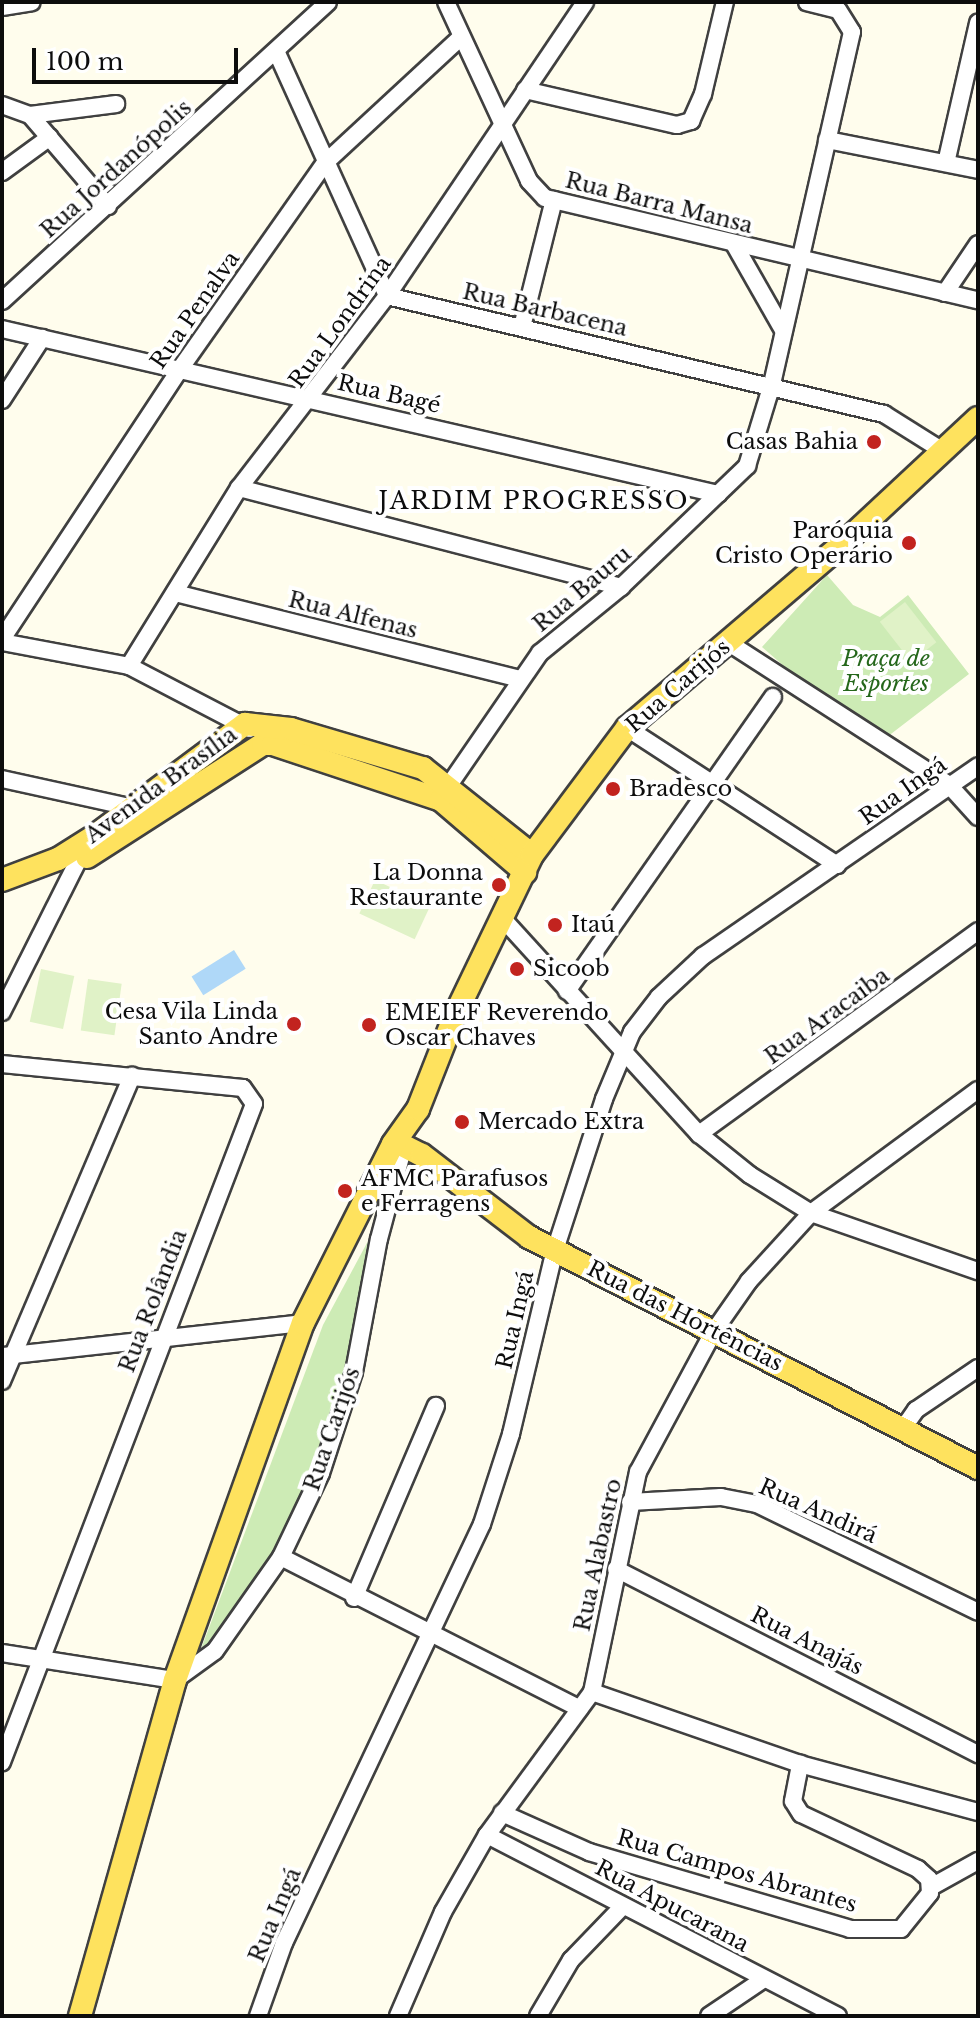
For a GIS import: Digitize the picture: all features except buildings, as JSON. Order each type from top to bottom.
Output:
[{"type":"main road","name":"Rua Carijós","points":[[80,2016],[175,1680],[303,1323],[398,1145],[434,1038],[455,1015],[504,920],[528,863],[627,728],[729,643],[978,418]]},
{"type":"main road","name":"Avenida Brasília","points":[[2,880],[58,859],[96,835],[129,807],[245,724],[291,729],[423,768],[444,792],[528,863]]},
{"type":"main road","name":"Avenida Brasília","points":[[2,893],[76,865],[263,744],[444,792]]},
{"type":"main road","name":"Rua das Hortências","points":[[398,1145],[555,1250],[904,1427],[978,1468]]},
{"type":"street","points":[[2,7],[32,2]]},
{"type":"street","name":"Rua Jordanópolis","points":[[2,301],[277,53],[328,2]]},
{"type":"street","name":"Rua Barra Mansa","points":[[446,2],[529,181],[554,200],[797,260],[978,300]]},
{"type":"street","name":"Rua Londrina","points":[[129,666],[239,488],[313,398],[387,296],[585,2]]},
{"type":"street","points":[[525,90],[677,125],[691,121],[697,110],[725,2]]},
{"type":"street","name":"Rua Bauru","points":[[444,792],[540,653],[621,587],[747,466],[772,384],[797,260],[852,32],[838,10],[807,2]]},
{"type":"street","points":[[946,163],[978,23]]},
{"type":"street","name":"Rua Penalva","points":[[2,640],[180,369],[325,163],[461,37]]},
{"type":"street","points":[[277,53],[387,296]]},
{"type":"street","points":[[2,105],[30,115],[116,104]]},
{"type":"street","points":[[30,115],[108,206]]},
{"type":"street","points":[[2,172],[50,137]]},
{"type":"street","points":[[827,140],[978,170]]},
{"type":"street","points":[[522,327],[554,200]]},
{"type":"street","points":[[734,244],[783,330]]},
{"type":"street","points":[[945,293],[978,244]]},
{"type":"street","name":"Rua Barbacena","points":[[387,296],[772,384],[899,419],[943,451]]},
{"type":"street","name":"Rua Bagé","points":[[2,329],[313,398],[718,494]]},
{"type":"street","points":[[2,400],[42,338]]},
{"type":"street","points":[[239,488],[621,587]]},
{"type":"street","name":"Rua Alfenas","points":[[175,593],[520,679]]},
{"type":"street","points":[[2,640],[129,666],[245,724],[263,744]]},
{"type":"street","points":[[729,643],[949,785],[978,817]]},
{"type":"street","points":[[567,991],[716,786],[773,697]]},
{"type":"street","points":[[627,728],[837,865]]},
{"type":"street","name":"Rua Ingá","points":[[258,2016],[284,1943],[428,1632],[482,1524],[511,1434],[555,1250],[622,1052],[659,997],[703,956],[978,766]]},
{"type":"street","points":[[2,779],[156,814]]},
{"type":"street","points":[[96,835],[100,802]]},
{"type":"street","points":[[2,1012],[76,865]]},
{"type":"street","points":[[504,920],[699,1134],[750,1175],[811,1213],[978,1271]]},
{"type":"street","name":"Rua Aracaiba","points":[[699,1134],[978,931]]},
{"type":"street","name":"Rua Rolândia","points":[[2,1064],[243,1088],[254,1104],[160,1341],[2,1762]]},
{"type":"street","points":[[2,1381],[6,1356],[132,1076]]},
{"type":"street","name":"Rua Alabastro","points":[[398,2016],[443,1912],[487,1835],[592,1692],[638,1472],[714,1331],[749,1281],[811,1213],[978,1090]]},
{"type":"street","name":"Rua Carijós","points":[[175,1680],[215,1651],[281,1557],[321,1473],[354,1372],[398,1145]]},
{"type":"street","points":[[6,1356],[303,1323]]},
{"type":"street","points":[[904,1427],[916,1410],[978,1368]]},
{"type":"street","points":[[354,1598],[436,1406]]},
{"type":"street","name":"Rua Andirá","points":[[630,1502],[721,1497],[757,1504],[978,1612]]},
{"type":"street","points":[[281,1557],[354,1598],[580,1709]]},
{"type":"street","name":"Rua Anajás","points":[[616,1569],[978,1754]]},
{"type":"street","points":[[2,1653],[175,1680]]},
{"type":"street","points":[[592,1692],[800,1764],[978,1812]]},
{"type":"street","points":[[800,1764],[793,1801],[801,1814],[918,1869],[931,1887],[978,1861]]},
{"type":"street","name":"Rua Campos Abrantes","points":[[502,1813],[589,1852],[850,1929],[901,1929],[931,1887]]},
{"type":"street","name":"Rua Apucarana","points":[[487,1835],[838,2016]]},
{"type":"street","points":[[538,2016],[571,1960],[623,1906]]},
{"type":"street","points":[[709,2016],[764,1979]]},
{"type":"green space","name":"Praça de Esportes","points":[[827,575],[853,605],[880,617],[908,595],[969,674],[887,737],[785,667],[762,647]]},
{"type":"green space","points":[[905,602],[936,642],[911,662],[880,622]]},
{"type":"green space","points":[[375,880],[430,906],[415,939],[359,914]]},
{"type":"green space","points":[[41,969],[74,976],[63,1029],[30,1022]]},
{"type":"green space","points":[[88,979],[122,984],[114,1035],[81,1030]]},
{"type":"green space","points":[[368,1241],[345,1375],[311,1471],[271,1561],[198,1657],[323,1325]]},
{"type":"water","points":[[234,950],[246,969],[203,995],[192,976]]},
{"type":"place","name":"Casas Bahia","points":[[874,442]]},
{"type":"place","name":"Paróquia Cristo Operário","points":[[909,543]]},
{"type":"place","name":"Bradesco","points":[[613,789]]},
{"type":"place","name":"La Donna Restaurante","points":[[499,885]]},
{"type":"place","name":"Itaú","points":[[555,925]]},
{"type":"place","name":"Sicoob","points":[[517,969]]},
{"type":"place","name":"Cesa Vila Linda Santo Andre","points":[[294,1024]]},
{"type":"place","name":"EMEIEF Reverendo Oscar Chaves","points":[[369,1025]]},
{"type":"place","name":"Mercado Extra","points":[[462,1122]]},
{"type":"place","name":"AFMC Parafusos e Ferragens","points":[[345,1191]]},
{"type":"district","name":"JARDIM PROGRESSO","points":[[534,501]]}]
